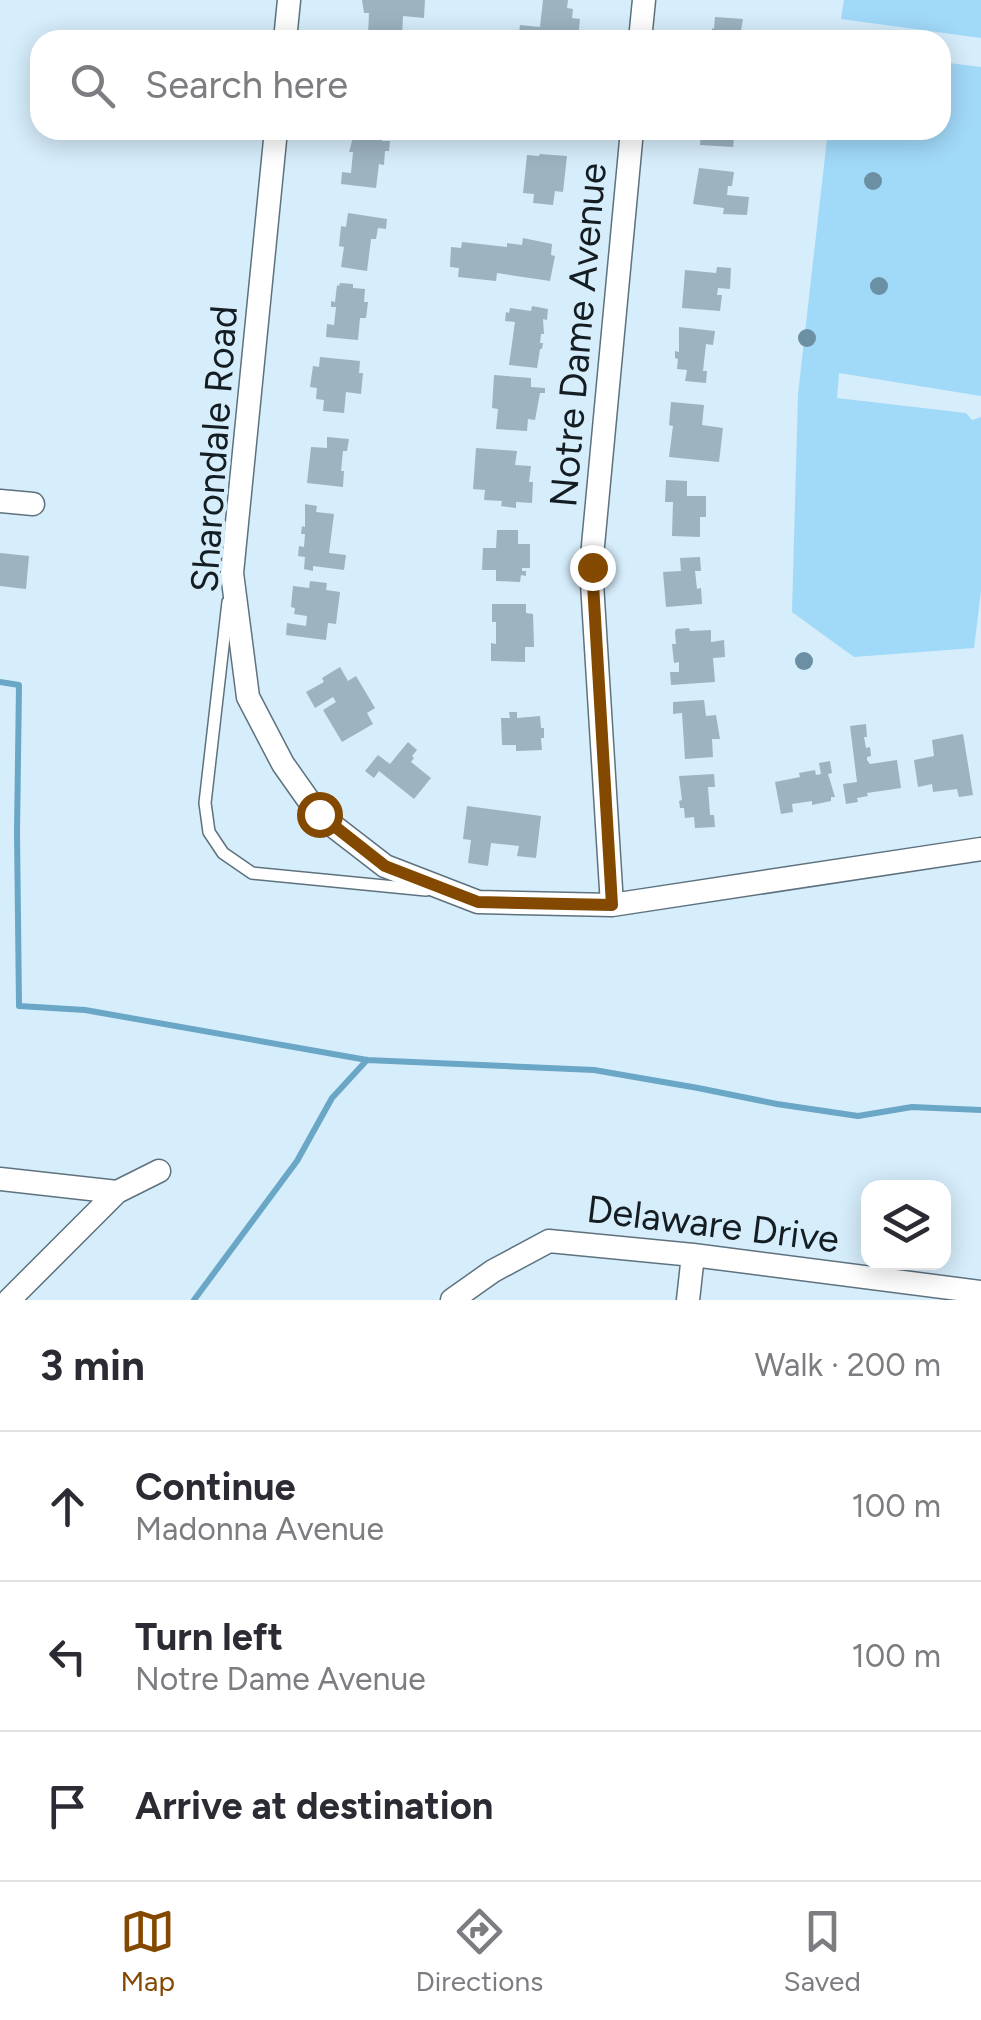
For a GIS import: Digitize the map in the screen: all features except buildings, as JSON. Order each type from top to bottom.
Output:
[{"type":"street","points":[[287,30],[290,0]]},
{"type":"street","points":[[641,30],[644,0]]},
{"type":"street","name":"Sharondale Road","points":[[275,140],[232,573],[248,697],[283,764],[319,814],[385,866],[478,902],[612,905],[981,849]]},
{"type":"street","name":"Notre Dame Avenue","points":[[612,905],[592,567],[631,140]]},
{"type":"street","points":[[0,501],[33,504]]},
{"type":"street","points":[[9,1300],[117,1192],[159,1171]]},
{"type":"street","points":[[0,1179],[117,1192]]},
{"type":"street","name":"Delaware Drive","points":[[452,1300],[493,1271],[549,1241],[981,1292]]},
{"type":"street","points":[[688,1300],[693,1255]]},
{"type":"lane","points":[[232,573],[205,803],[209,832],[224,853],[252,874],[453,893]]},
{"type":"shaded area","points":[[844,0],[981,0],[981,38],[951,34],[951,30],[841,19]]},
{"type":"shaded area","points":[[951,63],[981,67],[981,396],[839,373],[837,398],[966,413],[972,420],[981,417],[981,591],[974,648],[854,657],[792,612],[798,394],[827,140],[951,140]]},
{"type":"waterway","points":[[0,682],[19,685],[19,1006],[85,1010],[367,1060],[594,1070],[858,1116],[912,1107],[981,1110]]},
{"type":"waterway","points":[[194,1300],[297,1161],[332,1098],[367,1060]]},
{"type":"route","points":[[319,814],[385,866],[478,902],[612,905],[592,567]]}]
